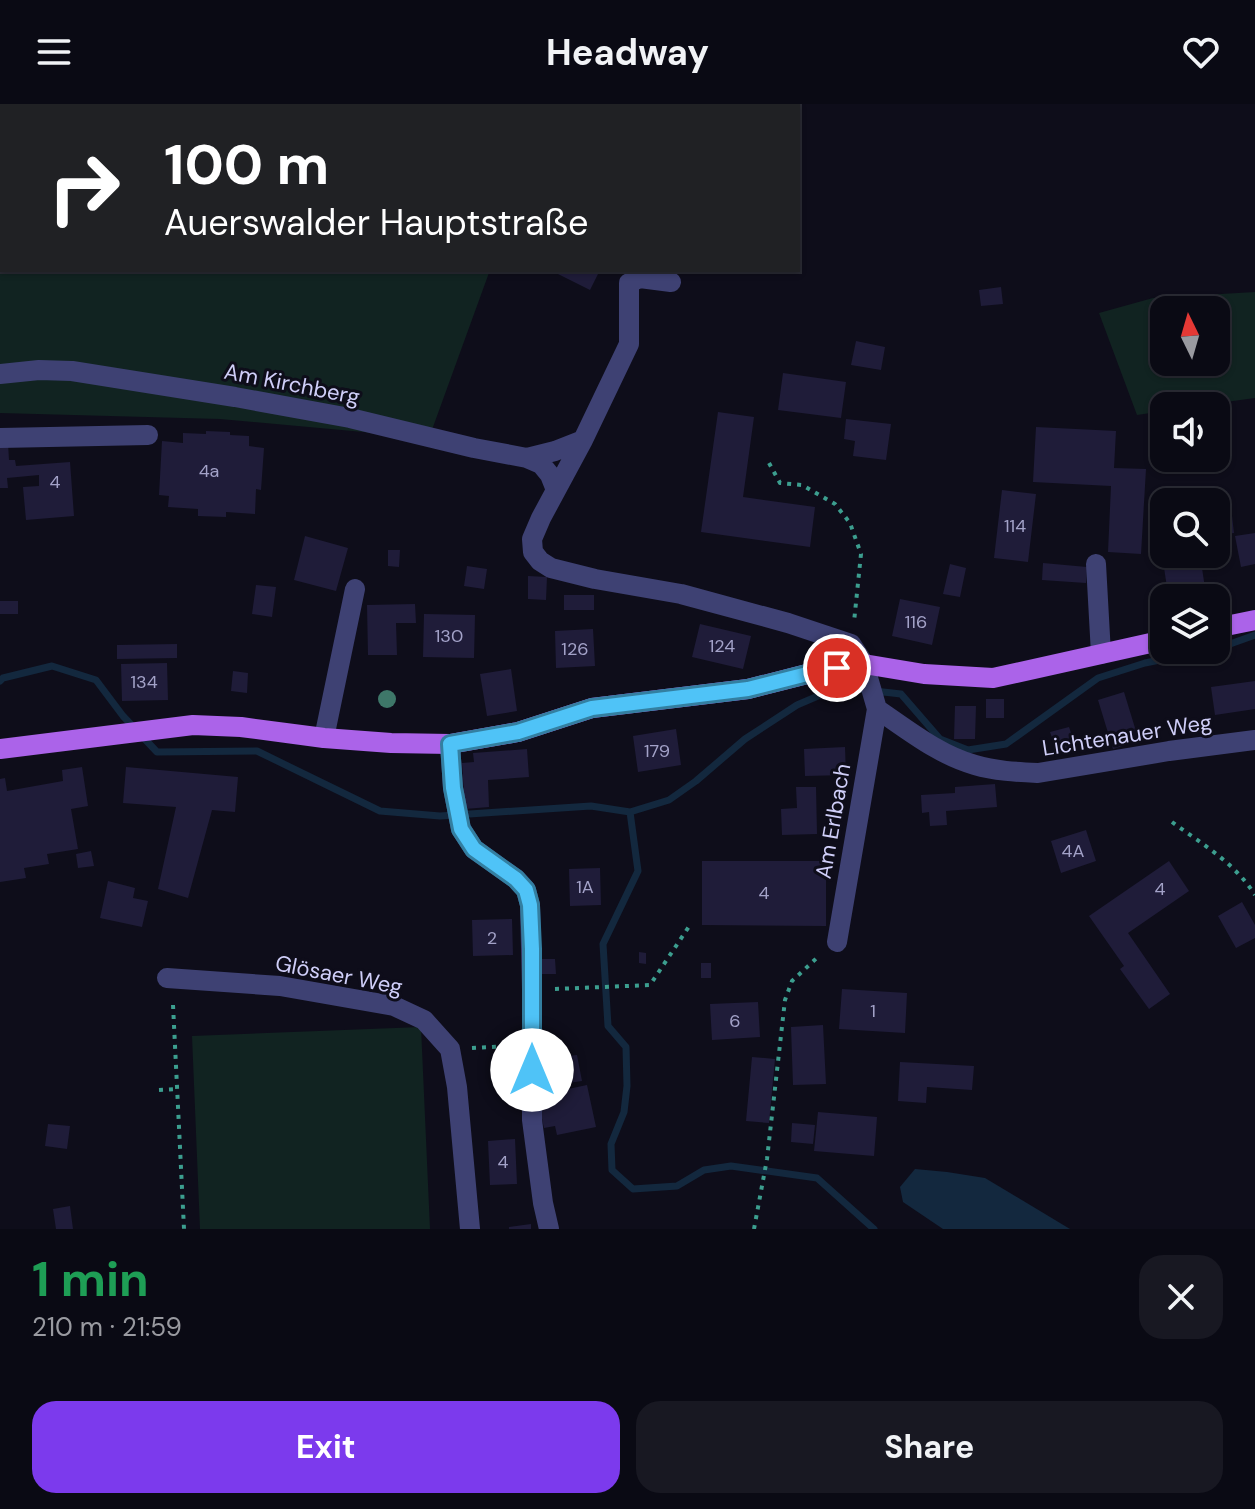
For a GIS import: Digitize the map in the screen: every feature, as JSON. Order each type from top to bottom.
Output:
[{"type":"main road","points":[[1230,625],[1255,620]]},
{"type":"main road","points":[[0,749],[193,725],[391,743],[450,744],[518,732],[592,708],[748,689],[811,673],[871,689],[924,674],[993,678],[1150,643]]},
{"type":"street","points":[[671,282],[640,278],[629,283],[629,344],[532,539],[533,552],[551,568],[681,594],[851,644],[871,689]]},
{"type":"street","name":"Am Kirchberg","points":[[0,374],[72,371],[350,418],[527,458]]},
{"type":"street","points":[[0,438],[148,435]]},
{"type":"street","points":[[527,458],[583,440]]},
{"type":"street","points":[[527,458],[541,464],[556,490]]},
{"type":"street","points":[[1096,564],[1101,654]]},
{"type":"street","points":[[324,738],[355,589]]},
{"type":"street","name":"Lichtenauer Weg","points":[[871,689],[948,755],[975,766],[1018,772],[1038,773],[1255,740]]},
{"type":"street","name":"Am Erlbach","points":[[837,942],[871,689]]},
{"type":"street","points":[[450,744],[455,805],[461,829],[474,849],[516,879],[526,890],[530,905],[532,1120],[549,1229]]},
{"type":"street","name":"Glösaer Weg","points":[[167,978],[280,986],[394,1006],[424,1020],[450,1049]]},
{"type":"street","points":[[450,1049],[457,1087],[470,1229]]},
{"type":"path","points":[[769,463],[780,483],[802,485],[813,491],[835,504],[850,523],[861,554],[851,644]]},
{"type":"path","points":[[1172,822],[1231,866],[1255,895]]},
{"type":"path","points":[[532,990],[650,985],[690,925]]},
{"type":"path","points":[[754,1229],[767,1159],[785,1000],[792,981],[837,942]]},
{"type":"path","points":[[173,1005],[184,1229]]},
{"type":"path","points":[[450,1049],[532,1045]]},
{"type":"path","points":[[159,1090],[177,1089]]},
{"type":"green space","points":[[0,272],[489,272],[429,438],[220,419],[0,413]]},
{"type":"green space","points":[[1255,292],[1255,398],[1230,401],[1230,392],[1150,392],[1150,413],[1137,415],[1099,313],[1150,299],[1150,376],[1230,376],[1230,296],[1187,296]]},
{"type":"green space","points":[[421,1027],[430,1229],[200,1229],[192,1036]]},
{"type":"water","points":[[915,1169],[985,1178],[1070,1229],[943,1229],[903,1202],[900,1187]]},
{"type":"building","points":[[554,272],[599,272],[590,290]]},
{"type":"building","points":[[1001,287],[1003,304],[981,306],[979,290]]},
{"type":"building","points":[[856,341],[885,347],[881,370],[851,365]]},
{"type":"building","points":[[783,373],[846,382],[841,418],[778,410]]},
{"type":"building","points":[[718,412],[754,417],[743,497],[815,507],[810,547],[701,532]]},
{"type":"building","points":[[846,419],[891,424],[886,460],[853,456],[855,441],[844,439]]},
{"type":"building","points":[[1036,427],[1116,431],[1114,468],[1146,469],[1141,554],[1108,552],[1111,486],[1033,482]]},
{"type":"building","points":[[206,431],[249,436],[249,446],[264,448],[261,490],[256,489],[255,514],[226,512],[226,517],[198,516],[198,509],[168,507],[169,496],[159,495],[162,441],[183,443],[183,433],[206,434]]},
{"type":"building","points":[[8,443],[9,460],[15,460],[16,466],[70,462],[74,516],[26,520],[23,487],[39,486],[39,475],[7,478],[8,488],[0,488],[0,444]]},
{"type":"building","points":[[1002,490],[1036,494],[1028,562],[994,558]]},
{"type":"building","points":[[1230,507],[1234,533],[1230,533]]},
{"type":"building","points":[[1255,533],[1255,564],[1241,567],[1235,536]]},
{"type":"building","points":[[305,536],[348,548],[336,591],[294,580]]},
{"type":"building","points":[[388,550],[400,550],[399,567],[388,566]]},
{"type":"building","points":[[1043,563],[1087,567],[1086,583],[1042,580]]},
{"type":"building","points":[[950,564],[966,568],[960,597],[943,594]]},
{"type":"building","points":[[467,566],[487,569],[484,589],[464,586]]},
{"type":"building","points":[[1164,568],[1202,568],[1204,584],[1166,584]]},
{"type":"building","points":[[528,576],[547,577],[546,600],[528,599]]},
{"type":"building","points":[[256,585],[276,587],[272,617],[252,614]]},
{"type":"building","points":[[564,595],[594,595],[594,610],[564,610]]},
{"type":"building","points":[[900,599],[940,607],[932,645],[892,636]]},
{"type":"building","points":[[0,601],[18,601],[18,614],[0,614]]},
{"type":"building","points":[[415,604],[416,623],[396,623],[397,655],[368,655],[367,605]]},
{"type":"building","points":[[424,614],[475,615],[474,658],[423,657]]},
{"type":"building","points":[[700,624],[751,636],[743,669],[692,657]]},
{"type":"building","points":[[593,629],[595,666],[556,668],[555,631]]},
{"type":"building","points":[[177,644],[177,658],[117,659],[117,645]]},
{"type":"building","points":[[167,663],[168,700],[122,701],[121,664]]},
{"type":"building","points":[[511,669],[517,711],[487,716],[480,674]]},
{"type":"building","points":[[233,671],[248,673],[247,693],[231,691]]},
{"type":"building","points":[[1255,681],[1255,709],[1215,715],[1211,687]]},
{"type":"building","points":[[1124,692],[1139,741],[1113,749],[1098,700]]},
{"type":"building","points":[[986,699],[1004,699],[1004,718],[986,718]]},
{"type":"building","points":[[955,706],[976,706],[975,739],[954,739]]},
{"type":"building","points":[[1069,727],[1077,750],[1058,755],[1050,732]]},
{"type":"building","points":[[676,729],[681,765],[638,772],[633,736]]},
{"type":"building","points":[[845,747],[846,775],[805,776],[804,749]]},
{"type":"building","points":[[527,749],[529,777],[488,780],[489,807],[465,809],[462,763],[474,762],[473,753]]},
{"type":"building","points":[[82,767],[88,806],[71,809],[78,849],[47,854],[49,864],[24,868],[26,878],[0,882],[0,779],[5,778],[7,791],[63,781],[62,770]]},
{"type":"building","points":[[126,767],[238,777],[235,812],[212,810],[188,898],[158,889],[176,807],[123,803]]},
{"type":"building","points":[[995,784],[997,807],[946,811],[947,825],[930,826],[929,812],[922,813],[921,795],[955,793],[955,787]]},
{"type":"building","points":[[796,787],[816,787],[817,834],[782,835],[781,809],[797,808]]},
{"type":"building","points":[[1086,830],[1096,861],[1061,873],[1051,841]]},
{"type":"building","points":[[91,851],[94,866],[78,868],[76,854]]},
{"type":"building","points":[[702,861],[826,861],[826,926],[702,925]]},
{"type":"building","points":[[1169,861],[1189,891],[1128,933],[1170,994],[1149,1009],[1120,969],[1124,966],[1089,916]]},
{"type":"building","points":[[600,868],[601,905],[570,906],[569,869]]},
{"type":"building","points":[[108,881],[135,888],[133,898],[148,901],[142,927],[100,918]]},
{"type":"building","points":[[1242,902],[1255,925],[1255,938],[1236,948],[1218,916]]},
{"type":"building","points":[[512,919],[513,955],[473,956],[472,920]]},
{"type":"building","points":[[639,952],[646,953],[646,964],[639,963]]},
{"type":"building","points":[[541,959],[555,959],[556,974],[541,974]]},
{"type":"building","points":[[701,963],[711,963],[711,978],[701,978]]},
{"type":"building","points":[[842,989],[907,993],[905,1033],[839,1029]]},
{"type":"building","points":[[758,1002],[760,1037],[712,1040],[710,1004]]},
{"type":"building","points":[[823,1025],[826,1084],[793,1085],[791,1027]]},
{"type":"building","points":[[577,1055],[582,1081],[548,1086],[545,1058]]},
{"type":"building","points":[[752,1057],[775,1059],[769,1123],[746,1121]]},
{"type":"building","points":[[900,1062],[974,1066],[972,1090],[927,1087],[926,1103],[898,1101]]},
{"type":"building","points":[[587,1085],[596,1127],[557,1135],[555,1126],[544,1128],[539,1105],[551,1103],[549,1093]]},
{"type":"building","points":[[818,1112],[877,1117],[874,1156],[814,1151]]},
{"type":"building","points":[[792,1123],[815,1125],[813,1144],[791,1142]]},
{"type":"building","points":[[48,1124],[70,1126],[67,1149],[45,1146]]},
{"type":"building","points":[[515,1139],[517,1184],[490,1185],[488,1141]]},
{"type":"building","points":[[70,1206],[73,1229],[56,1229],[53,1209]]},
{"type":"building","points":[[531,1224],[531,1229],[509,1229],[509,1227]]},
{"type":"waterway","points":[[1230,644],[1255,635]]},
{"type":"waterway","points":[[0,681],[52,666],[96,680],[123,716],[157,752],[257,751],[380,811],[440,816],[591,806],[630,812],[669,800],[745,739],[797,705],[839,687],[901,694],[940,739],[968,750],[1006,744],[1098,678],[1150,662]]},
{"type":"waterway","points":[[630,812],[638,871],[603,944],[608,1026],[626,1047],[627,1086],[624,1112],[611,1144],[612,1170],[633,1189],[677,1186],[704,1170],[731,1166],[817,1178],[874,1229]]},
{"type":"route","points":[[532,1070],[530,905],[526,890],[516,879],[474,849],[461,829],[455,805],[450,744],[518,732],[592,708],[748,689],[837,668]]}]
